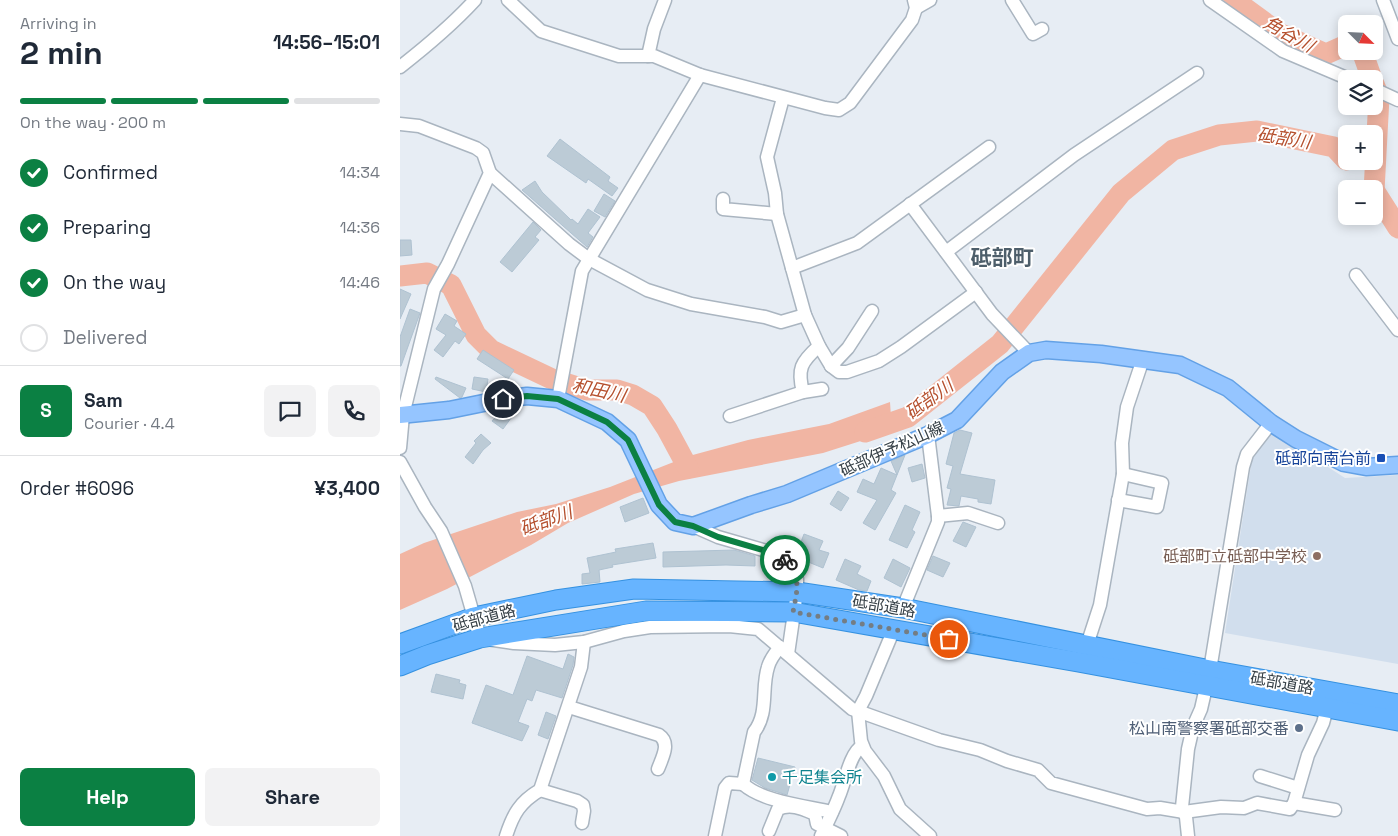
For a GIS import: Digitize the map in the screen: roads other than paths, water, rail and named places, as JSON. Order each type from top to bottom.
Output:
[{"type":"highway","name":"砥部道路","points":[[400,644],[474,617],[556,600],[634,590],[796,592],[903,608],[1087,645],[1327,708],[1398,722]]},
{"type":"highway","name":"砥部道路","points":[[400,666],[480,638],[646,611],[793,612],[1208,678],[1398,704]]},
{"type":"main road","name":"砥部伊予松山線","points":[[693,526],[787,494],[928,435],[957,420],[1002,372],[1029,353],[1046,350],[1143,359],[1180,365],[1228,388],[1271,423],[1304,444],[1344,463],[1366,467],[1398,465]]},
{"type":"main road","points":[[401,415],[449,410],[527,396],[559,396],[607,422],[628,440],[659,505],[675,522],[693,526]]},
{"type":"street","points":[[400,67],[453,24],[475,0]]},
{"type":"street","points":[[508,0],[540,30],[619,56],[654,56],[700,75],[782,98],[839,110],[850,103],[912,20],[915,4],[930,0]]},
{"type":"street","points":[[648,56],[654,28],[665,0]]},
{"type":"street","points":[[1012,0],[1033,34]]},
{"type":"street","points":[[1210,0],[1283,51],[1338,74]]},
{"type":"street","points":[[1383,0],[1398,39]]},
{"type":"street","points":[[946,252],[1074,155],[1196,73]]},
{"type":"street","points":[[559,396],[582,270],[700,75]]},
{"type":"street","points":[[1383,93],[1398,100]]},
{"type":"street","points":[[782,98],[767,157],[775,193],[777,214],[805,315],[819,346],[831,366],[839,372],[847,372],[878,361],[901,347],[976,292]]},
{"type":"street","points":[[400,124],[419,126],[476,148],[483,153],[490,173],[561,238],[589,260],[647,290],[690,304],[765,317],[781,322],[805,315]]},
{"type":"street","points":[[792,268],[857,244],[989,147]]},
{"type":"street","points":[[400,448],[401,415],[434,289],[448,264],[490,173]]},
{"type":"street","points":[[723,200],[723,209],[777,214]]},
{"type":"street","points":[[910,204],[992,314],[1029,353]]},
{"type":"street","points":[[1356,275],[1398,330]]},
{"type":"street","points":[[831,366],[848,348],[872,311]]},
{"type":"street","points":[[803,392],[799,378],[801,368],[806,358],[819,346]]},
{"type":"street","points":[[1087,645],[1100,605],[1123,474],[1122,444],[1127,407],[1143,359]]},
{"type":"street","points":[[730,416],[803,392],[822,389]]},
{"type":"street","points":[[1188,836],[1182,807],[1188,749],[1208,678],[1242,467],[1247,454],[1271,423]]},
{"type":"street","points":[[903,608],[938,522],[928,435]]},
{"type":"street","points":[[400,462],[441,531],[465,586],[480,638],[555,645],[584,642],[624,631],[650,627],[729,626],[758,629],[858,711],[939,740],[980,750],[1007,761],[1038,770],[1051,783],[1147,809],[1160,808],[1184,812],[1221,807],[1244,808],[1258,803],[1290,809],[1294,803],[1308,755],[1327,708]]},
{"type":"street","points":[[1118,500],[1156,508],[1162,483],[1123,474]]},
{"type":"street","points":[[938,516],[968,513],[998,523]]},
{"type":"street","points":[[693,526],[718,537],[770,552],[785,559],[793,568],[797,579],[796,592],[784,651]]},
{"type":"street","points":[[894,629],[858,711],[862,746],[884,776],[900,809],[930,836]]},
{"type":"street","points":[[506,836],[520,805],[540,790],[569,708],[581,667],[584,642]]},
{"type":"street","points":[[742,784],[754,732],[759,725],[765,700],[767,669],[772,657],[784,651]]},
{"type":"street","points":[[569,708],[659,735],[665,742],[658,769]]},
{"type":"street","points":[[823,832],[840,795],[853,758],[858,748],[862,746]]},
{"type":"street","points":[[1260,776],[1298,788]]},
{"type":"street","points":[[715,836],[725,788],[730,784],[742,784],[751,791],[770,797],[832,812]]},
{"type":"street","points":[[540,790],[577,801],[583,805],[582,823]]},
{"type":"street","points":[[1294,803],[1335,810]]},
{"type":"street","points":[[769,831],[778,809],[786,806],[801,808],[815,814],[823,832],[841,836]]},
{"type":"water","points":[[890,402],[892,431],[823,453],[679,481],[634,494],[568,523],[531,545],[447,589],[400,610],[400,554],[424,543],[517,512],[556,504],[610,487],[689,456],[748,440],[829,424]]},
{"type":"waterway","name":"角谷川","points":[[1234,0],[1279,33],[1326,54],[1338,49]]},
{"type":"waterway","name":"角谷川","points":[[1365,60],[1369,70]]},
{"type":"waterway","name":"角谷川","points":[[1375,180],[1378,115]]},
{"type":"waterway","name":"砥部川","points":[[865,432],[908,417],[1000,344],[1121,193],[1173,150],[1219,135],[1257,131],[1334,147],[1338,151]]},
{"type":"waterway","name":"砥部川","points":[[1383,204],[1398,228]]},
{"type":"waterway","name":"和田川","points":[[400,276],[427,273],[451,285],[476,335],[491,350],[552,379],[587,390],[617,390],[633,395],[652,406],[688,468]]},
{"type":"place","name":"砥部向南台前","points":[[1381,458]]},
{"type":"place","name":"砥部町立砥部中学校","points":[[1317,556]]},
{"type":"place","name":"松山南警察署砥部交番","points":[[1299,728]]},
{"type":"place","name":"千足集会所","points":[[772,777]]},
{"type":"district","name":"砥部町","points":[[1002,257]]}]
